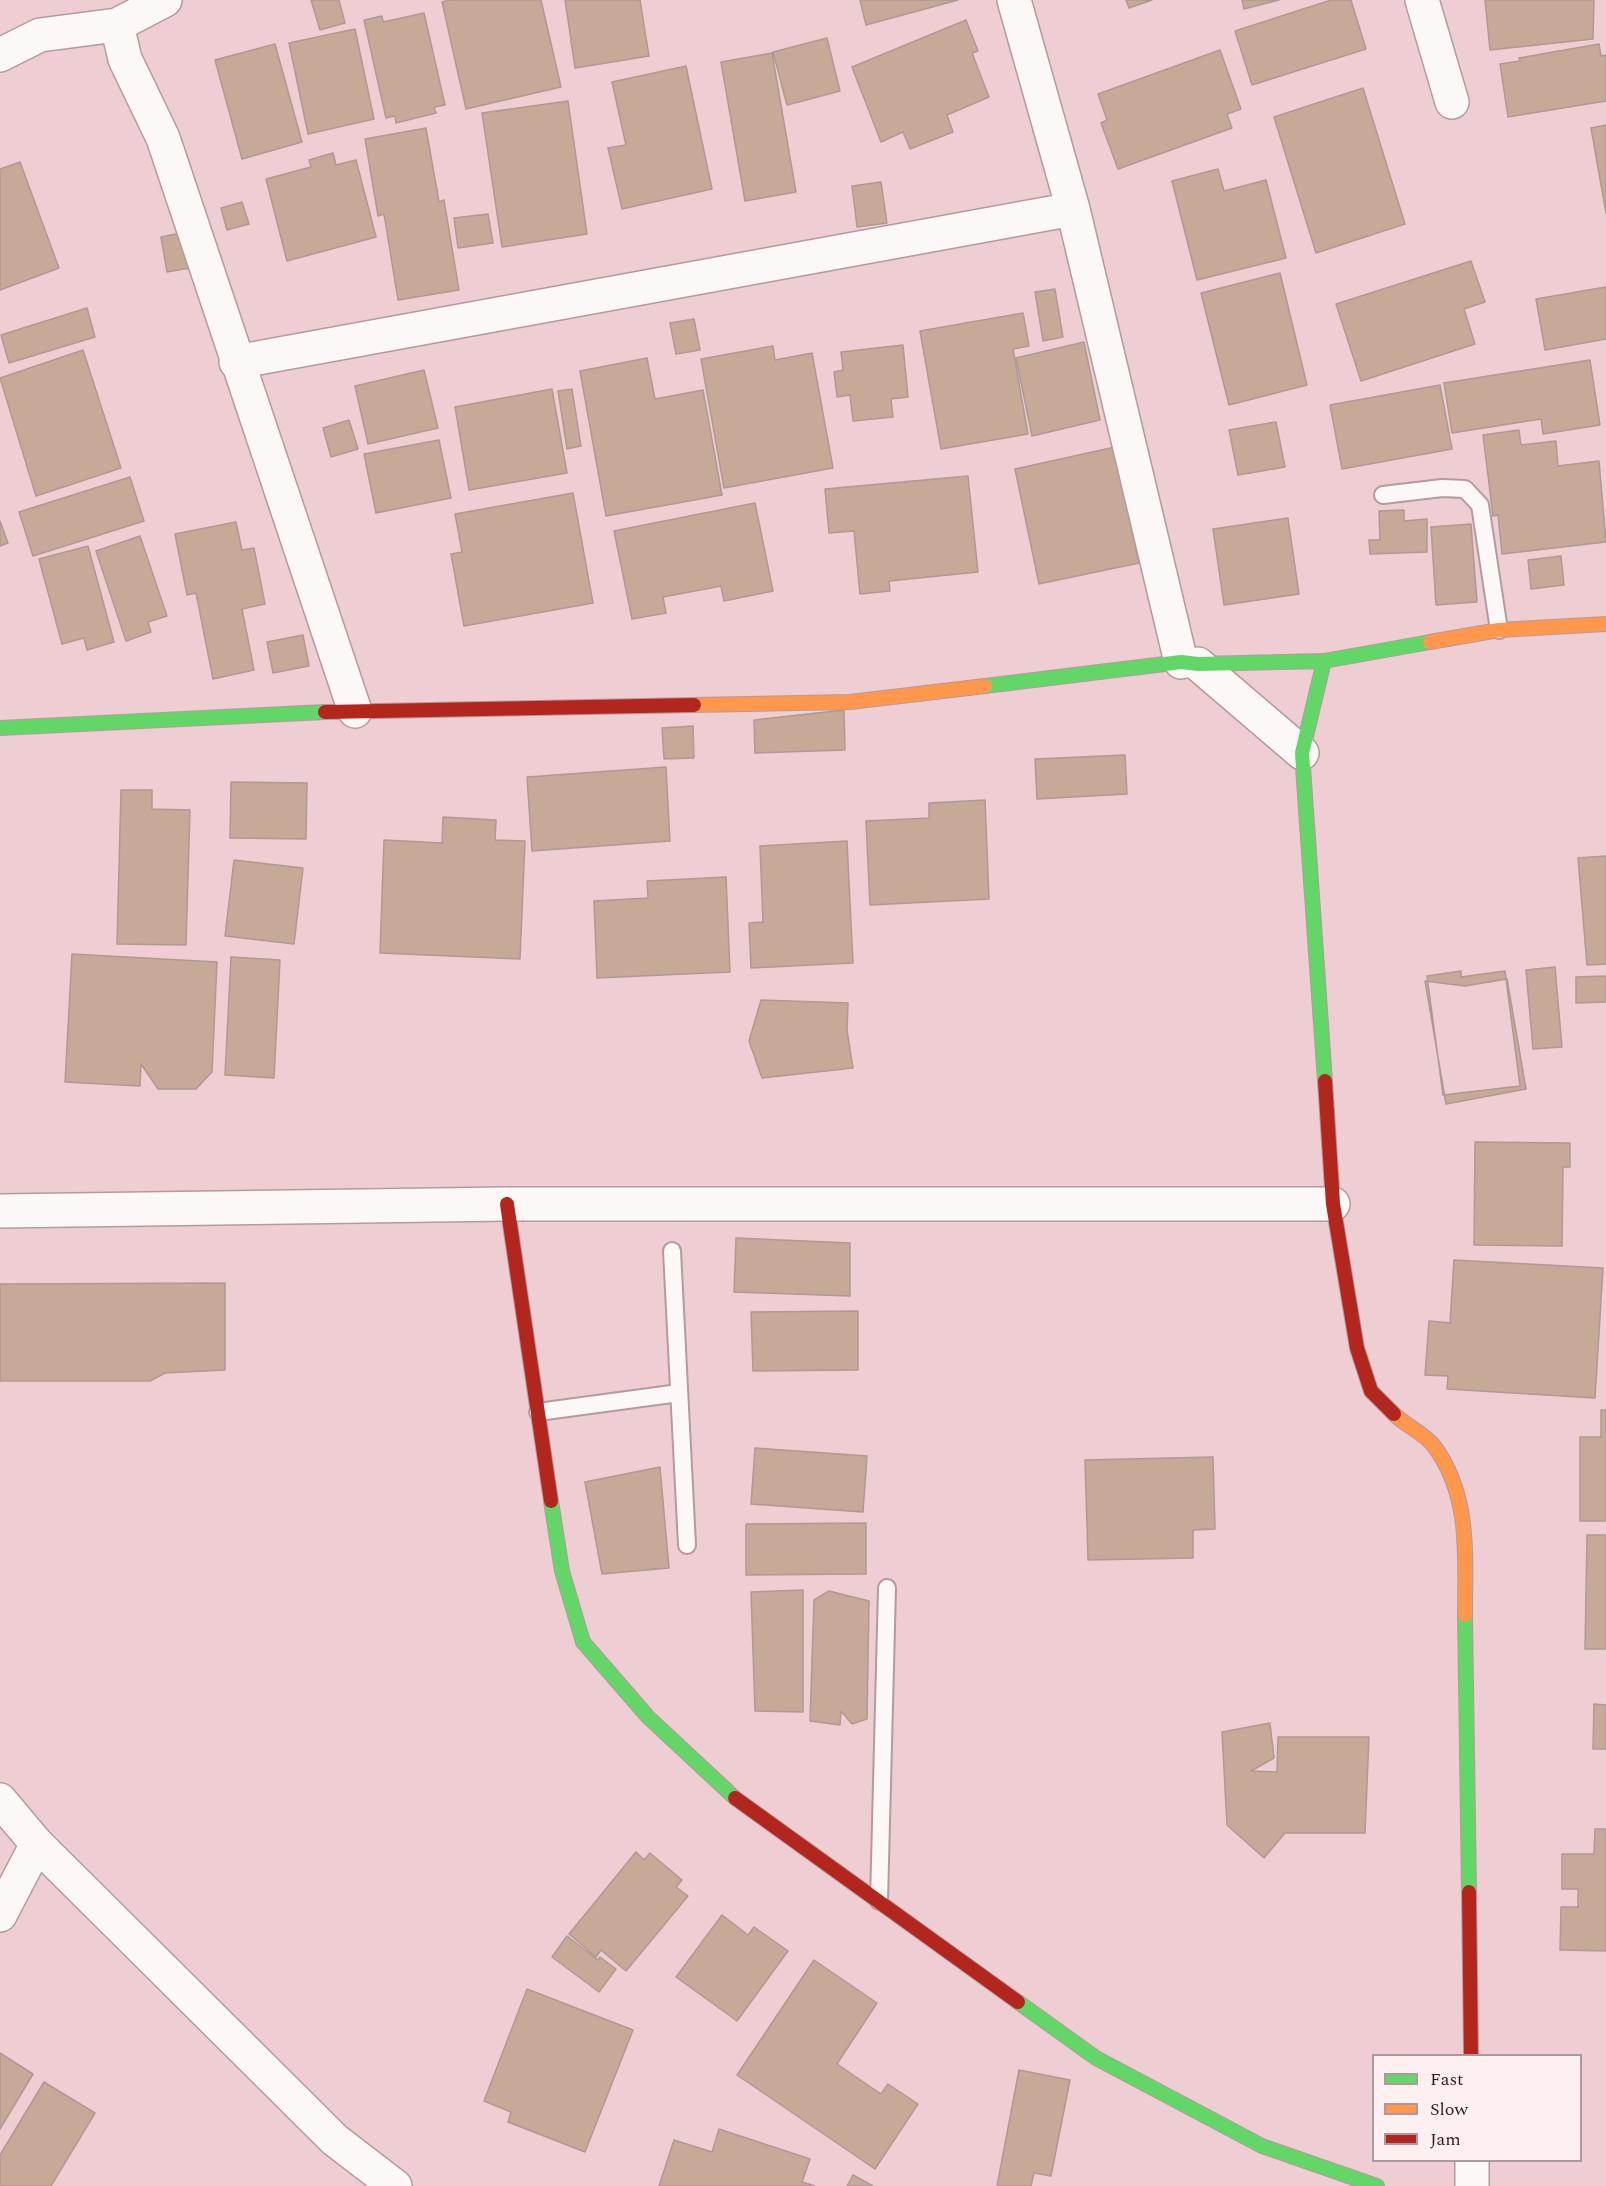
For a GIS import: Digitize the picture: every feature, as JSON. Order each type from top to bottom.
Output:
[{"type":"street","points":[[0,55],[40,35],[117,25],[165,0]]},
{"type":"street","points":[[1014,0],[1073,209],[1190,663],[1302,753]]},
{"type":"street","points":[[1422,0],[1452,102]]},
{"type":"street","points":[[117,25],[125,59],[163,138],[236,362],[355,711]]},
{"type":"street","points":[[236,362],[1073,209]]},
{"type":"street","points":[[0,728],[355,711],[850,702],[1190,663],[1324,661],[1499,630],[1606,624]]},
{"type":"street","points":[[1324,661],[1302,753],[1333,1204],[1346,1292],[1357,1348],[1371,1391],[1400,1420],[1433,1446],[1451,1479],[1464,1515],[1467,1559],[1471,2054]]},
{"type":"street","points":[[0,1211],[507,1204],[1333,1204]]},
{"type":"street","points":[[507,1204],[562,1571],[583,1642],[648,1717],[733,1796],[1096,2058],[1262,2146],[1377,2186]]},
{"type":"street","points":[[0,1800],[38,1844],[335,2140],[395,2186]]},
{"type":"street","points":[[0,1915],[38,1844]]},
{"type":"street","points":[[1472,2162],[1472,2186]]},
{"type":"lane","points":[[1383,495],[1442,488],[1466,489],[1480,505],[1499,630]]},
{"type":"lane","points":[[672,1251],[687,1545]]},
{"type":"lane","points":[[538,1412],[679,1393]]},
{"type":"lane","points":[[879,1901],[887,1588]]},
{"type":"building","points":[[311,0],[339,0],[345,23],[320,30]]},
{"type":"building","points":[[449,0],[541,0],[561,87],[466,109],[442,2]]},
{"type":"building","points":[[565,0],[640,0],[649,56],[575,68]]},
{"type":"building","points":[[860,0],[958,0],[866,25]]},
{"type":"building","points":[[1126,0],[1152,0],[1129,8]]},
{"type":"building","points":[[1242,0],[1279,0],[1244,9]]},
{"type":"building","points":[[1331,0],[1351,0],[1366,49],[1252,85],[1235,31]]},
{"type":"building","points":[[1485,0],[1594,0],[1593,39],[1490,50]]},
{"type":"building","points":[[424,13],[445,105],[434,107],[436,113],[396,123],[395,116],[386,118],[364,20],[382,16],[383,22]]},
{"type":"building","points":[[966,20],[978,51],[972,53],[989,97],[947,115],[953,132],[910,149],[903,132],[881,142],[852,67]]},
{"type":"building","points":[[355,29],[374,119],[308,134],[289,43]]},
{"type":"building","points":[[827,38],[840,91],[787,105],[773,52]]},
{"type":"building","points":[[275,44],[302,142],[242,159],[215,60]]},
{"type":"building","points":[[1599,44],[1601,56],[1606,55],[1606,101],[1508,117],[1500,64],[1520,61],[1519,58]]},
{"type":"building","points":[[1220,50],[1241,109],[1227,114],[1232,128],[1118,169],[1101,123],[1107,120],[1098,94]]},
{"type":"building","points":[[772,53],[796,192],[745,201],[721,62]]},
{"type":"building","points":[[686,66],[712,189],[622,209],[608,148],[626,145],[612,82]]},
{"type":"building","points":[[1363,88],[1405,224],[1316,253],[1274,117]]},
{"type":"building","points":[[568,101],[587,234],[502,247],[482,113]]},
{"type":"building","points":[[1606,125],[1606,213],[1591,128]]},
{"type":"building","points":[[426,128],[439,202],[444,200],[459,290],[398,300],[384,214],[378,216],[365,139]]},
{"type":"building","points":[[333,153],[336,165],[356,160],[376,237],[287,261],[266,179],[311,167],[309,160]]},
{"type":"building","points":[[20,162],[59,268],[0,290],[0,169]]},
{"type":"building","points":[[1218,169],[1224,191],[1266,180],[1286,258],[1197,280],[1172,181]]},
{"type":"building","points":[[881,182],[887,223],[857,227],[852,186]]},
{"type":"building","points":[[242,202],[249,224],[227,230],[221,208]]},
{"type":"building","points":[[488,214],[493,243],[458,248],[454,218]]},
{"type":"building","points":[[190,231],[196,267],[167,272],[161,237]]},
{"type":"building","points":[[1471,261],[1485,302],[1464,309],[1475,344],[1361,381],[1336,304]]},
{"type":"building","points":[[1280,273],[1307,385],[1229,405],[1201,293]]},
{"type":"building","points":[[1606,287],[1606,339],[1545,350],[1536,299]]},
{"type":"building","points":[[1055,289],[1063,337],[1043,341],[1035,292]]},
{"type":"building","points":[[87,308],[95,337],[9,363],[1,335]]},
{"type":"building","points":[[1023,313],[1029,346],[1013,349],[1028,434],[941,449],[920,331]]},
{"type":"building","points":[[694,319],[700,350],[676,354],[670,323]]},
{"type":"building","points":[[1084,342],[1100,420],[1032,436],[1016,358]]},
{"type":"building","points":[[903,345],[908,397],[891,399],[893,417],[853,421],[850,395],[837,397],[834,372],[843,370],[841,352]]},
{"type":"building","points":[[773,346],[775,360],[812,353],[833,468],[724,488],[701,359]]},
{"type":"building","points":[[83,350],[121,468],[36,496],[0,378]]},
{"type":"building","points":[[647,358],[655,399],[703,390],[722,495],[606,516],[580,371]]},
{"type":"building","points":[[1590,360],[1600,425],[1543,434],[1541,419],[1452,433],[1444,383]]},
{"type":"building","points":[[424,370],[438,428],[368,444],[355,386]]},
{"type":"building","points":[[1440,385],[1452,449],[1342,469],[1330,405]]},
{"type":"building","points":[[552,389],[567,473],[469,490],[455,407]]},
{"type":"building","points":[[572,389],[581,446],[567,449],[558,391]]},
{"type":"building","points":[[349,420],[358,449],[331,457],[323,428]]},
{"type":"building","points":[[1276,422],[1285,467],[1238,475],[1229,430]]},
{"type":"building","points":[[1519,430],[1521,445],[1556,441],[1558,466],[1599,461],[1606,542],[1502,554],[1498,515],[1493,516],[1483,435]]},
{"type":"building","points":[[439,440],[451,498],[376,513],[364,454]]},
{"type":"building","points":[[1115,447],[1139,563],[1039,584],[1015,469]]},
{"type":"building","points":[[968,476],[978,572],[889,581],[890,591],[860,594],[854,531],[829,533],[825,489]]},
{"type":"building","points":[[130,477],[144,521],[33,556],[19,512]]},
{"type":"building","points":[[573,493],[593,603],[464,626],[451,554],[462,552],[455,514]]},
{"type":"building","points":[[755,503],[773,591],[724,601],[721,586],[663,597],[666,613],[632,619],[614,531]]},
{"type":"building","points":[[1404,510],[1404,521],[1427,519],[1427,552],[1370,554],[1369,540],[1380,540],[1379,511]]},
{"type":"building","points":[[1288,518],[1299,594],[1224,605],[1213,529]]},
{"type":"building","points":[[0,521],[8,543],[0,546]]},
{"type":"building","points":[[236,522],[242,550],[254,548],[265,604],[242,609],[254,670],[213,679],[196,593],[187,595],[175,534]]},
{"type":"building","points":[[1471,524],[1477,602],[1436,605],[1431,527]]},
{"type":"building","points":[[140,536],[167,616],[148,622],[151,632],[126,641],[96,551]]},
{"type":"building","points":[[88,546],[114,642],[87,650],[84,638],[62,644],[39,559]]},
{"type":"building","points":[[1561,556],[1564,585],[1531,589],[1528,560]]},
{"type":"building","points":[[303,635],[309,666],[273,673],[267,642]]},
{"type":"building","points":[[844,710],[845,750],[755,753],[754,720]]},
{"type":"building","points":[[693,726],[694,758],[664,759],[662,728]]},
{"type":"building","points":[[1125,755],[1127,794],[1037,799],[1035,759]]},
{"type":"building","points":[[666,767],[670,841],[532,851],[527,777]]},
{"type":"building","points":[[231,782],[307,783],[306,839],[230,838]]},
{"type":"building","points":[[121,790],[152,790],[152,809],[190,810],[186,945],[117,944]]},
{"type":"building","points":[[985,800],[989,899],[870,905],[866,821],[929,818],[929,803]]},
{"type":"building","points":[[443,817],[496,820],[495,840],[525,841],[520,959],[380,953],[384,840],[442,843]]},
{"type":"building","points":[[847,841],[853,963],[751,968],[749,923],[763,922],[760,846]]},
{"type":"building","points":[[1606,856],[1606,964],[1587,965],[1578,858]]},
{"type":"building","points":[[234,860],[303,868],[294,944],[225,936]]},
{"type":"building","points":[[726,877],[730,972],[597,978],[594,901],[648,898],[647,881]]},
{"type":"building","points":[[72,954],[217,962],[212,1072],[196,1089],[158,1089],[141,1064],[140,1086],[65,1082]]},
{"type":"building","points":[[231,957],[280,960],[274,1078],[225,1075]]},
{"type":"building","points":[[1555,967],[1562,1047],[1533,1049],[1526,970]]},
{"type":"building","points":[[1461,971],[1461,977],[1505,971],[1520,1086],[1443,1095],[1427,976]]},
{"type":"building","points":[[1606,976],[1606,1002],[1576,1003],[1576,977]]},
{"type":"building","points":[[1507,979],[1526,1089],[1446,1104],[1425,981],[1465,986]]},
{"type":"building","points":[[761,1000],[848,1003],[847,1030],[853,1068],[762,1078],[749,1041]]},
{"type":"building","points":[[1475,1142],[1570,1143],[1570,1167],[1563,1167],[1562,1246],[1474,1245]]},
{"type":"building","points":[[736,1238],[850,1243],[850,1296],[734,1292]]},
{"type":"building","points":[[1454,1260],[1603,1268],[1595,1398],[1447,1389],[1448,1376],[1425,1375],[1429,1321],[1450,1323]]},
{"type":"building","points":[[225,1283],[225,1370],[165,1373],[150,1381],[0,1381],[0,1284]]},
{"type":"building","points":[[858,1311],[858,1370],[753,1371],[751,1312]]},
{"type":"building","points":[[1601,1410],[1606,1410],[1606,1521],[1580,1521],[1580,1437],[1601,1437]]},
{"type":"building","points":[[755,1448],[867,1456],[863,1512],[751,1504]]},
{"type":"building","points":[[1213,1457],[1215,1529],[1193,1530],[1193,1558],[1088,1560],[1085,1460]]},
{"type":"building","points":[[660,1467],[669,1568],[602,1574],[585,1482]]},
{"type":"building","points":[[866,1523],[866,1574],[746,1575],[746,1524]]},
{"type":"building","points":[[1587,1535],[1606,1535],[1606,1649],[1585,1649]]},
{"type":"building","points":[[803,1590],[803,1712],[755,1711],[751,1592]]},
{"type":"building","points":[[829,1591],[869,1601],[867,1719],[852,1724],[841,1711],[840,1725],[810,1721],[814,1600]]},
{"type":"building","points":[[1594,1704],[1606,1705],[1606,1749],[1593,1749]]},
{"type":"building","points":[[1270,1723],[1274,1758],[1251,1771],[1277,1772],[1278,1737],[1369,1737],[1365,1833],[1285,1833],[1264,1858],[1227,1825],[1222,1732]]},
{"type":"building","points":[[1595,1829],[1606,1829],[1606,1951],[1560,1950],[1561,1907],[1578,1907],[1578,1889],[1562,1889],[1562,1854],[1594,1854]]},
{"type":"building","points":[[636,1852],[644,1860],[650,1853],[682,1880],[676,1887],[688,1896],[626,1971],[601,1950],[596,1957],[569,1934]]},
{"type":"building","points":[[722,1915],[748,1935],[754,1927],[788,1951],[737,2021],[676,1977]]},
{"type":"building","points":[[567,1936],[598,1960],[600,1957],[616,1969],[599,1992],[552,1957]]},
{"type":"building","points":[[814,1960],[877,2003],[837,2064],[881,2094],[888,2084],[918,2104],[875,2169],[737,2075]]},
{"type":"building","points":[[527,1989],[633,2030],[585,2152],[508,2122],[511,2112],[484,2101]]},
{"type":"building","points":[[0,2053],[33,2074],[0,2129]]},
{"type":"building","points":[[1019,2070],[1070,2080],[1051,2176],[1034,2173],[1031,2186],[997,2186]]},
{"type":"building","points":[[44,2082],[95,2113],[51,2186],[0,2186],[0,2155]]},
{"type":"building","points":[[719,2129],[810,2159],[802,2182],[815,2186],[659,2186],[674,2140],[712,2152]]},
{"type":"building","points":[[853,2175],[873,2186],[847,2186]]},
{"type":"traffic: fast","points":[[985,686],[1181,662],[1198,664],[1324,661],[1430,642]]},
{"type":"traffic: fast","points":[[1324,661],[1302,753],[1325,1081]]},
{"type":"traffic: fast","points":[[0,728],[325,712]]},
{"type":"traffic: fast","points":[[551,1501],[562,1571],[583,1642],[648,1717],[735,1798]]},
{"type":"traffic: fast","points":[[1465,1615],[1469,1892]]},
{"type":"traffic: fast","points":[[1018,2002],[1096,2058],[1262,2146],[1377,2186]]},
{"type":"traffic: slow","points":[[1430,642],[1499,630],[1606,624]]},
{"type":"traffic: slow","points":[[694,705],[850,702],[985,686]]},
{"type":"traffic: slow","points":[[1394,1414],[1434,1446],[1446,1465],[1454,1485],[1460,1506],[1465,1549],[1465,1615]]},
{"type":"traffic: jam","points":[[325,712],[694,705]]},
{"type":"traffic: jam","points":[[1325,1081],[1333,1204],[1357,1348],[1371,1391],[1394,1414]]},
{"type":"traffic: jam","points":[[507,1204],[551,1501]]},
{"type":"traffic: jam","points":[[735,1798],[1018,2002]]},
{"type":"traffic: jam","points":[[1469,1892],[1471,2054]]}]
